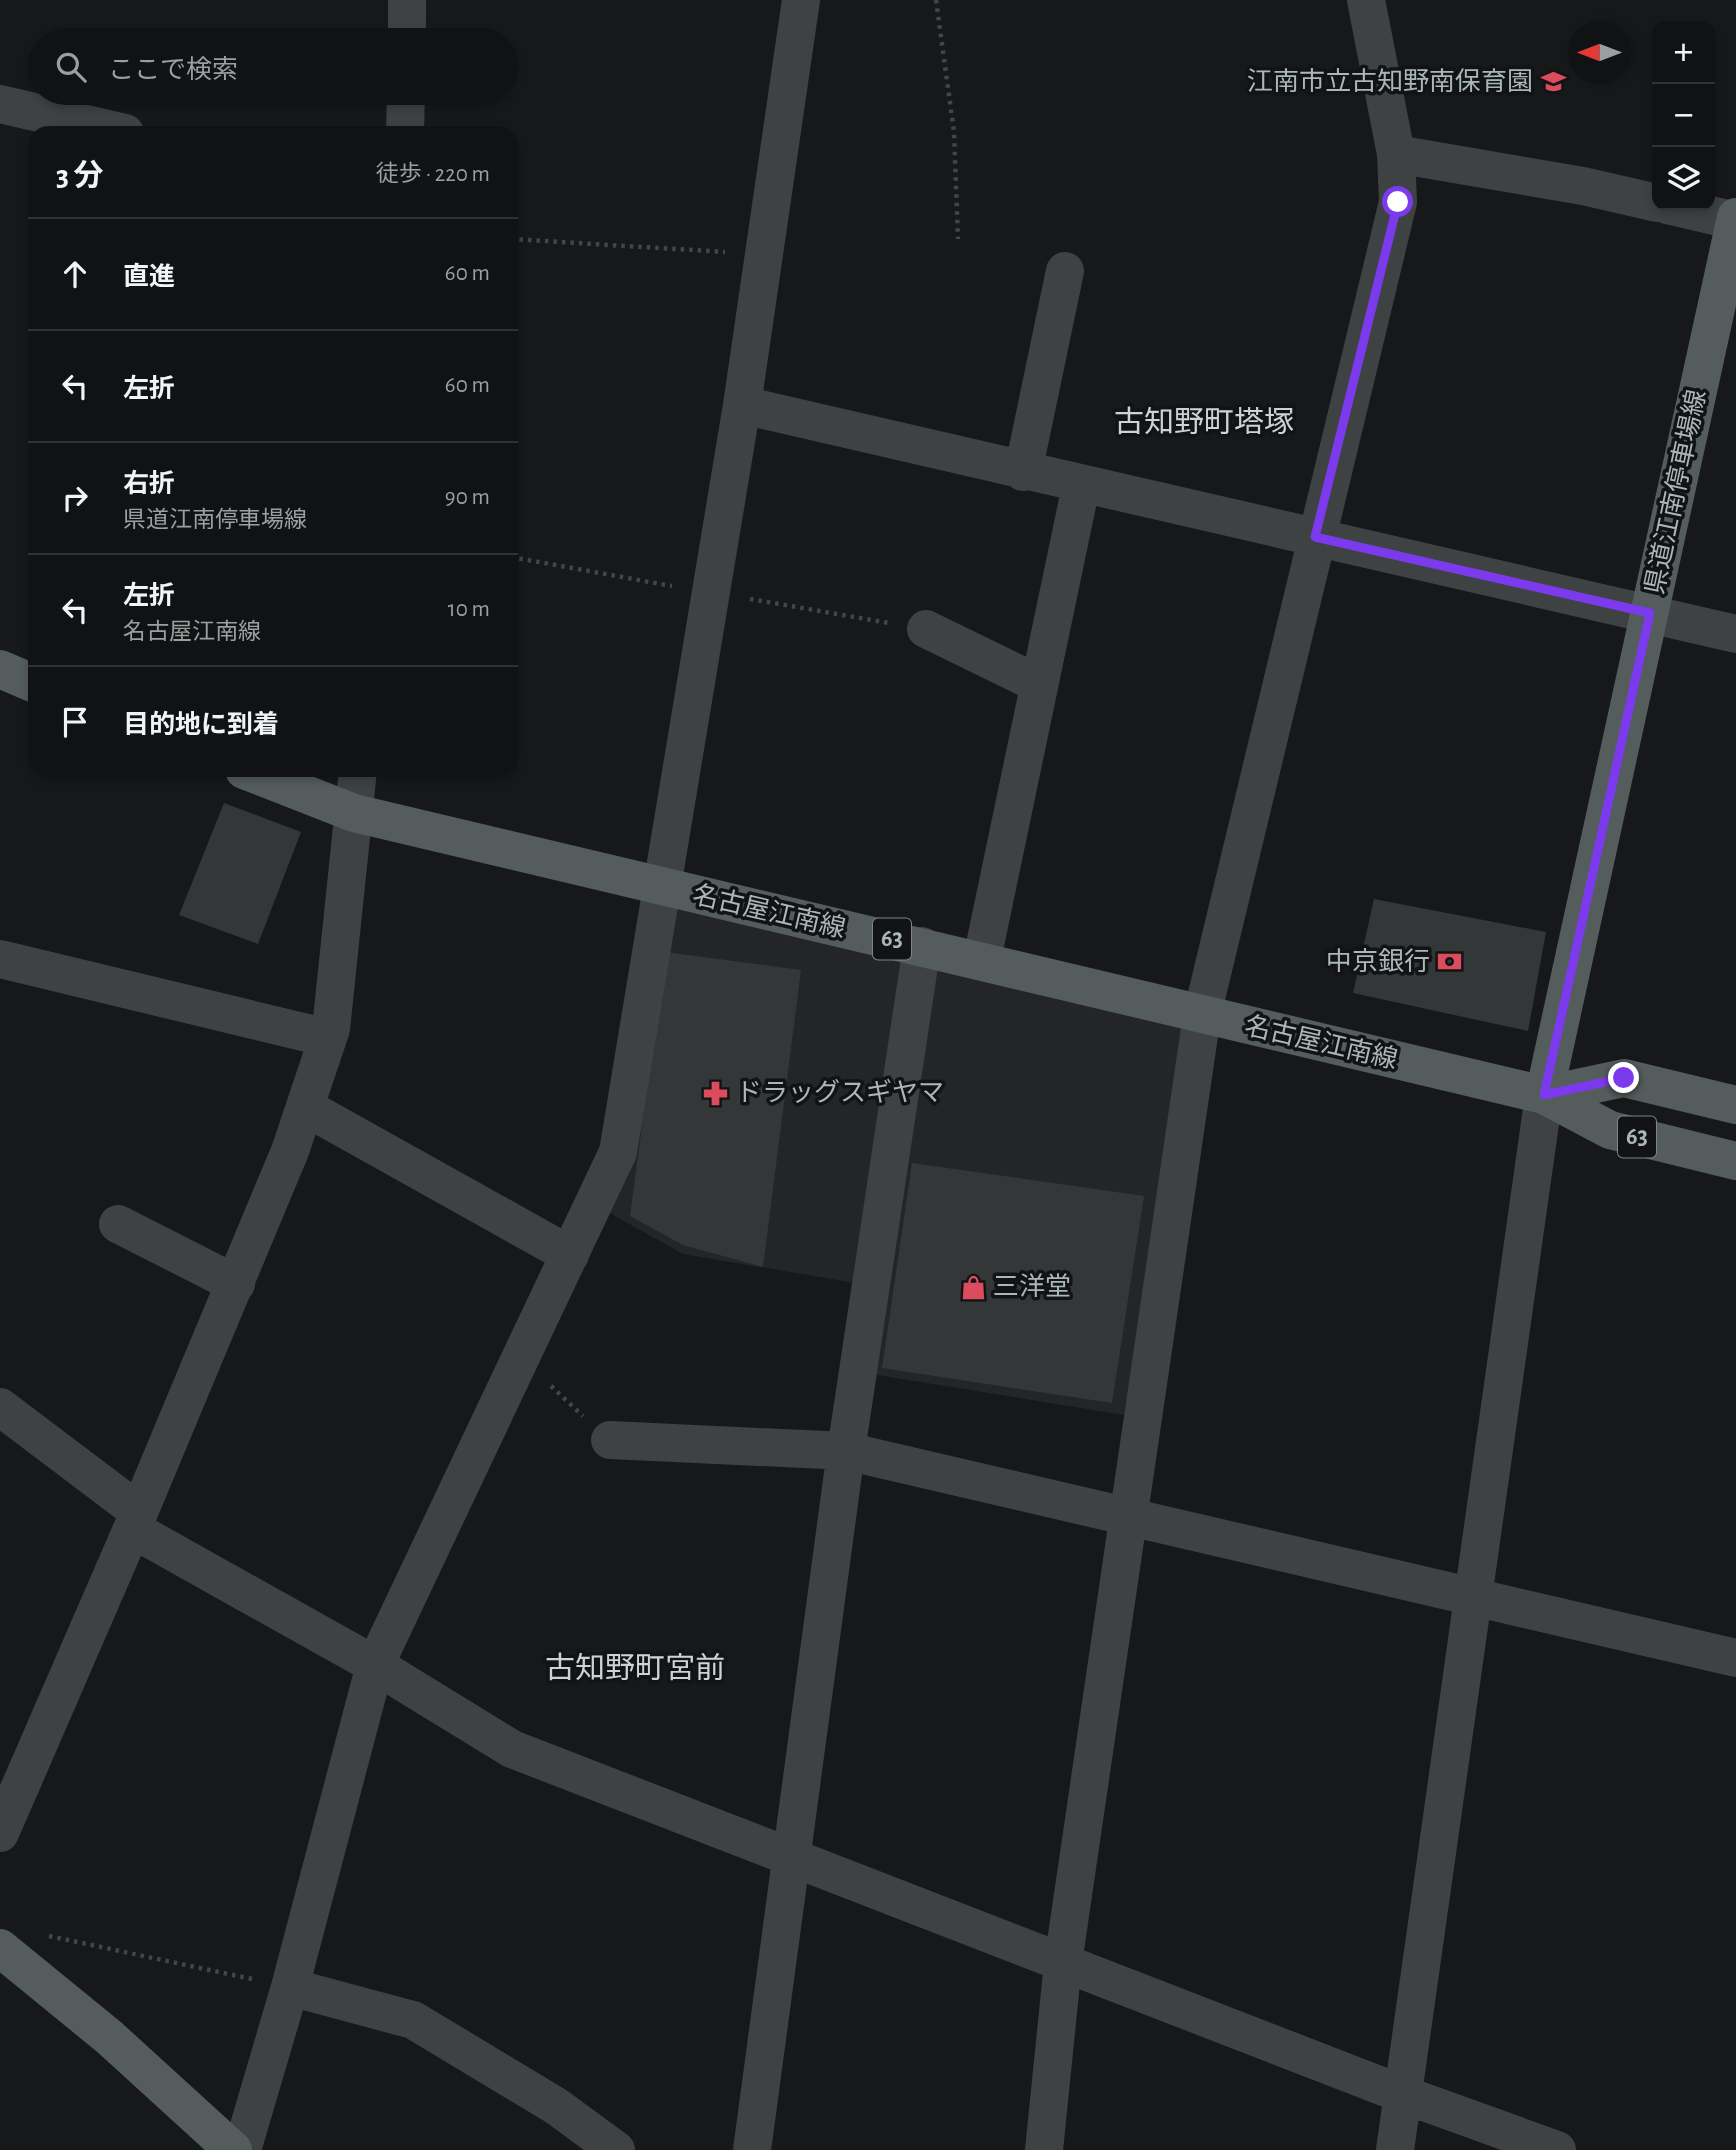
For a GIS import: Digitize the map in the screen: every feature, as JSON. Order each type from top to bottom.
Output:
[{"type":"main road","name":"県道江南停車場線","points":[[1544,1095],[1736,219]]},
{"type":"main road","points":[[0,669],[28,681]]},
{"type":"main road","name":"名古屋江南線","points":[[262,777],[354,813],[664,889],[982,959],[1202,1015],[1544,1095],[1610,1130],[1736,1161]]},
{"type":"main road","name":"名古屋江南線","points":[[1544,1095],[1624,1078],[1736,1105]]},
{"type":"main road","points":[[0,1948],[109,2037],[233,2150]]},
{"type":"street","points":[[407,0],[407,28]]},
{"type":"street","points":[[242,2150],[290,1987],[376,1665],[618,1152],[664,889],[742,405],[801,0]]},
{"type":"street","points":[[1044,2150],[1063,1964],[1202,1015],[1315,537],[1398,202],[1396,154],[1366,0]]},
{"type":"street","points":[[0,104],[95,126]]},
{"type":"street","points":[[405,126],[406,105]]},
{"type":"street","points":[[1396,154],[1583,186],[1652,202]]},
{"type":"street","points":[[1692,210],[1736,219]]},
{"type":"street","points":[[1023,472],[1065,271]]},
{"type":"street","points":[[742,405],[1081,486],[1736,634]]},
{"type":"street","points":[[982,959],[1081,486]]},
{"type":"street","points":[[926,629],[1039,684]]},
{"type":"street","points":[[0,1833],[236,1284],[305,1107],[328,1038],[357,777]]},
{"type":"street","points":[[752,2150],[846,1451],[922,946]]},
{"type":"street","points":[[0,958],[328,1038]]},
{"type":"street","points":[[1395,2150],[1544,1095]]},
{"type":"street","points":[[305,1107],[570,1255]]},
{"type":"street","points":[[118,1224],[236,1284]]},
{"type":"street","points":[[0,1407],[136,1521],[512,1749],[1063,1964],[1402,2094],[1557,2150]]},
{"type":"street","points":[[610,1440],[846,1451],[1736,1658]]},
{"type":"street","points":[[290,1987],[413,2020],[556,2106],[616,2150]]},
{"type":"path","points":[[936,0],[954,132],[958,239]]},
{"type":"path","points":[[518,239],[764,254]]},
{"type":"path","points":[[519,1357],[610,1440]]},
{"type":"path","points":[[40,1934],[290,1987]]},
{"type":"shaded area","points":[[671,903],[910,953],[861,1284],[683,1254],[608,1212]]},
{"type":"shaded area","points":[[930,967],[1186,1028],[1124,1415],[871,1374]]},
{"type":"building","points":[[224,803],[301,832],[258,944],[179,915]]},
{"type":"building","name":"中京銀行","points":[[1374,899],[1546,932],[1528,1031],[1353,993]]},
{"type":"building","name":"ドラッグスギヤマ","points":[[665,952],[801,970],[763,1267],[683,1245],[630,1216]]},
{"type":"building","points":[[912,1163],[1144,1196],[1112,1403],[882,1368]]},
{"type":"place","name":"江南市立古知野南保育園","points":[[1553,82]]},
{"type":"place","name":"中京銀行","points":[[1450,962]]},
{"type":"place","name":"ドラッグスギヤマ","points":[[716,1093]]},
{"type":"place","name":"三洋堂","points":[[973,1287]]},
{"type":"district","name":"古知野町塔塚","points":[[1204,423]]},
{"type":"district","name":"古知野町宮前","points":[[635,1669]]},
{"type":"route","points":[[1398,202],[1315,537],[1650,613],[1544,1095],[1624,1078]]}]
